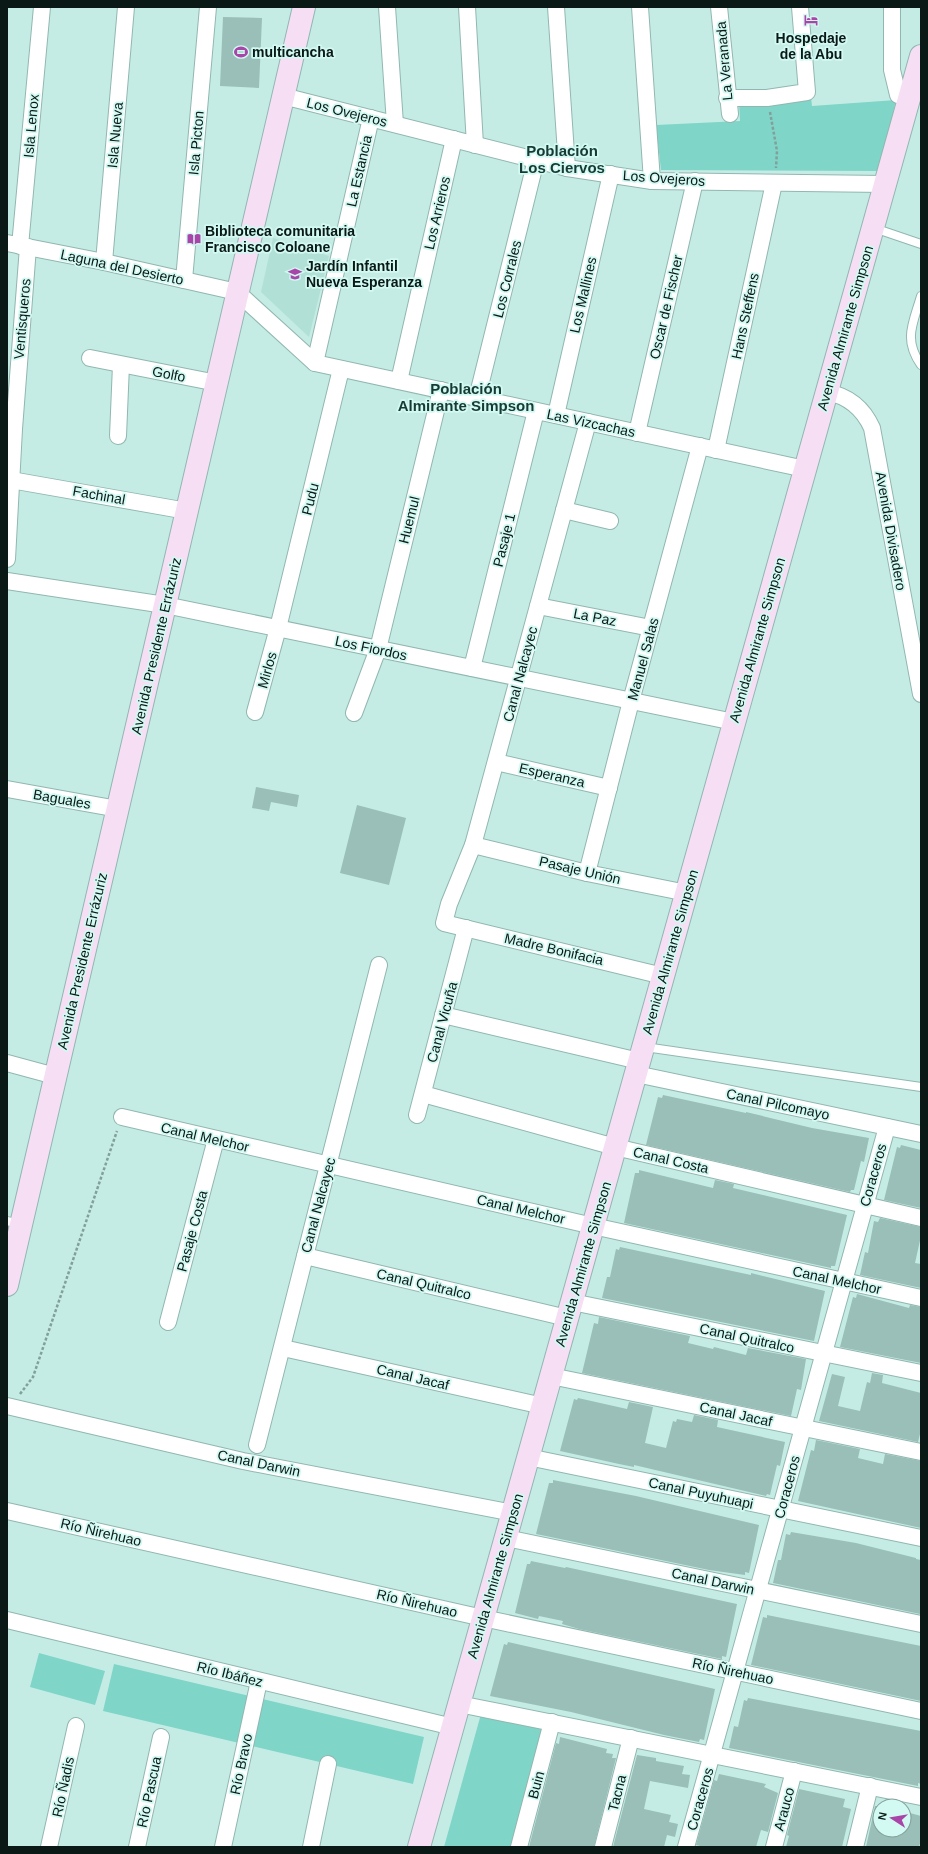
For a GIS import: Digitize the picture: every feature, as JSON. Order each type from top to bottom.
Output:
[{"type":"street","name":"Isla Lenox","points":[[19,245],[42,7]]},
{"type":"street","name":"Isla Nueva","points":[[104,262],[126,7]]},
{"type":"street","name":"Isla Picton","points":[[184,280],[208,7]]},
{"type":"street","name":"Avenida Presidente Errázuriz","points":[[8,1274],[13,1222],[55,1076],[304,7]]},
{"type":"street","points":[[387,7],[395,124]]},
{"type":"street","points":[[467,7],[475,145]]},
{"type":"street","points":[[556,7],[567,168]]},
{"type":"street","points":[[640,7],[652,180]]},
{"type":"street","name":"La Veranada","points":[[719,7],[727,98],[730,114]]},
{"type":"street","points":[[727,98],[767,98],[807,92],[800,7]]},
{"type":"street","points":[[892,7],[892,70],[898,95],[909,98]]},
{"type":"street","name":"Avenida Almirante Simpson","points":[[419,1847],[921,56]]},
{"type":"street","name":"Los Ovejeros","points":[[283,96],[567,168],[652,180],[885,184]]},
{"type":"street","name":"La Estancia","points":[[315,363],[371,118]]},
{"type":"street","name":"Los Arrieros","points":[[399,381],[454,139]]},
{"type":"street","name":"Los Corrales","points":[[478,398],[536,160]]},
{"type":"street","name":"Los Mallines","points":[[556,415],[611,174]]},
{"type":"street","name":"Oscar de Fischer","points":[[637,433],[695,181]]},
{"type":"street","name":"Hans Steffens","points":[[716,450],[774,183]]},
{"type":"street","name":"Laguna del Desierto","points":[[19,245],[104,262],[237,292]]},
{"type":"street","name":"Ventisqueros","points":[[7,559],[11,480],[10,428],[19,245]]},
{"type":"street","name":"Las Vizcachas","points":[[237,292],[315,363],[805,469]]},
{"type":"street","name":"Golfo","points":[[90,358],[216,383]]},
{"type":"street","points":[[118,436],[121,365]]},
{"type":"street","name":"Pudu","points":[[278,628],[341,369]]},
{"type":"street","name":"Huemul","points":[[354,713],[378,649],[441,390]]},
{"type":"street","name":"Avenida Divisadero","points":[[828,392],[852,402],[864,413],[872,428],[921,694]]},
{"type":"street","name":"Pasaje 1","points":[[472,668],[536,411]]},
{"type":"street","name":"Canal Nalcayec","points":[[444,923],[449,904],[473,845],[588,422]]},
{"type":"street","name":"Manuel Salas","points":[[587,873],[631,701],[700,446]]},
{"type":"street","name":"Fachinal","points":[[11,480],[187,511]]},
{"type":"street","points":[[564,510],[610,521]]},
{"type":"street","name":"Los Fiordos","points":[[7,581],[165,605],[734,722]]},
{"type":"street","name":"La Paz","points":[[538,606],[651,628]]},
{"type":"street","name":"Mirlos","points":[[255,712],[278,628]]},
{"type":"street","name":"Esperanza","points":[[496,762],[609,788]]},
{"type":"street","name":"Baguales","points":[[7,789],[118,809]]},
{"type":"street","name":"Pasaje Unión","points":[[473,845],[587,873],[686,893]]},
{"type":"street","name":"Madre Bonifacia","points":[[444,923],[664,976]]},
{"type":"street","name":"Canal Vicuña","points":[[417,1115],[466,928]]},
{"type":"street","name":"Canal Nalcayec","points":[[257,1445],[283,1348],[379,965]]},
{"type":"street","name":"Canal Pilcomayo","points":[[443,1015],[640,1061],[887,1127],[921,1134]]},
{"type":"street","points":[[7,1063],[55,1076]]},
{"type":"street","name":"Canal Costa","points":[[422,1094],[615,1147],[921,1218]]},
{"type":"street","name":"Canal Melchor","points":[[122,1117],[593,1226],[921,1298]]},
{"type":"street","name":"Coraceros","points":[[686,1847],[887,1127]]},
{"type":"street","name":"Pasaje Costa","points":[[168,1322],[216,1139]]},
{"type":"street","name":"Canal Quitralco","points":[[305,1256],[570,1310],[824,1354],[921,1373]]},
{"type":"street","name":"Canal Jacaf","points":[[283,1348],[543,1406]]},
{"type":"street","name":"Canal Jacaf","points":[[551,1376],[921,1452]]},
{"type":"street","name":"Canal Darwin","points":[[9,1407],[243,1461],[513,1513]]},
{"type":"street","name":"Canal Puyuhuapi","points":[[528,1457],[921,1538]]},
{"type":"street","name":"Río Ñirehuao","points":[[7,1511],[483,1618],[921,1712]]},
{"type":"street","name":"Canal Darwin","points":[[506,1538],[921,1624]]},
{"type":"street","name":"Río Ibáñez","points":[[7,1620],[453,1727]]},
{"type":"street","name":"Río Bravo","points":[[224,1847],[259,1681]]},
{"type":"street","points":[[459,1704],[921,1797]]},
{"type":"street","name":"Buin","points":[[519,1847],[552,1722]]},
{"type":"street","name":"Río Ñadis","points":[[49,1847],[76,1726]]},
{"type":"street","name":"Río Pascua","points":[[137,1847],[161,1737]]},
{"type":"street","name":"Tacna","points":[[603,1847],[631,1738]]},
{"type":"street","points":[[311,1847],[328,1764]]},
{"type":"street","name":"Arauco","points":[[774,1847],[794,1771]]},
{"type":"street","points":[[854,1847],[870,1786]]},
{"type":"lane","points":[[873,228],[921,244]]},
{"type":"lane","points":[[921,296],[909,335],[913,354],[921,365]]},
{"type":"lane","points":[[640,1061],[921,1087]]},
{"type":"path","points":[[767,98],[777,151],[774,183]]},
{"type":"path","points":[[9,1407],[33,1377],[122,1117]]},
{"type":"shaded area","points":[[811,97],[812,106],[896,100],[880,171],[661,170],[656,125],[740,121],[739,103]]},
{"type":"shaded area","name":"Jardín Infantil Nueva Esperanza","points":[[273,238],[329,256],[309,337],[261,292]]},
{"type":"shaded area","points":[[39,1653],[105,1671],[95,1705],[30,1687]]},
{"type":"shaded area","points":[[114,1664],[424,1737],[413,1784],[103,1711]]},
{"type":"shaded area","points":[[481,1714],[545,1728],[514,1847],[444,1847]]},
{"type":"building","name":"multicancha","points":[[223,17],[262,18],[259,88],[220,86]]},
{"type":"building","points":[[256,787],[299,795],[297,807],[271,802],[269,811],[252,808]]},
{"type":"building","points":[[357,805],[406,818],[389,885],[340,873]]},
{"type":"building","points":[[663,1095],[746,1112],[812,1128],[869,1138],[864,1162],[861,1161],[854,1190],[851,1190],[850,1192],[646,1145],[658,1097],[662,1098]]},
{"type":"building","points":[[901,1145],[921,1150],[921,1208],[884,1200],[897,1147],[900,1148]]},
{"type":"building","points":[[639,1170],[713,1188],[715,1180],[734,1184],[733,1188],[847,1215],[835,1266],[831,1266],[831,1268],[624,1223],[635,1173],[639,1173]]},
{"type":"building","points":[[880,1218],[921,1227],[921,1236],[915,1263],[921,1264],[921,1288],[860,1275],[865,1252],[868,1253],[874,1221],[878,1222]]},
{"type":"building","points":[[620,1247],[751,1275],[751,1273],[825,1291],[814,1341],[602,1298],[607,1277],[610,1277],[616,1249],[619,1250]]},
{"type":"building","points":[[857,1294],[909,1308],[910,1305],[921,1307],[921,1363],[840,1347],[853,1297],[856,1298]]},
{"type":"building","points":[[599,1317],[690,1336],[688,1343],[713,1349],[714,1347],[746,1355],[748,1348],[806,1359],[801,1390],[797,1389],[791,1416],[582,1373],[594,1323],[598,1324]]},
{"type":"building","points":[[872,1373],[883,1375],[882,1383],[921,1393],[921,1430],[918,1442],[819,1421],[832,1374],[845,1377],[838,1406],[860,1411],[867,1382],[870,1383]]},
{"type":"building","points":[[578,1398],[627,1409],[629,1402],[653,1407],[645,1443],[666,1448],[673,1421],[676,1422],[677,1419],[692,1422],[694,1415],[718,1420],[717,1427],[785,1442],[780,1466],[777,1465],[770,1495],[767,1494],[766,1496],[634,1465],[634,1467],[560,1451],[574,1399],[577,1400]]},
{"type":"building","points":[[816,1440],[860,1449],[858,1458],[883,1464],[885,1454],[921,1461],[921,1528],[798,1501],[811,1450],[814,1451]]},
{"type":"building","points":[[553,1480],[636,1496],[759,1525],[749,1573],[745,1572],[745,1575],[709,1570],[536,1534],[549,1483],[553,1483]]},
{"type":"building","points":[[791,1532],[856,1543],[921,1560],[920,1614],[773,1583],[778,1560],[781,1560],[786,1534],[790,1535]]},
{"type":"building","points":[[531,1561],[566,1567],[737,1604],[726,1657],[722,1656],[722,1659],[579,1629],[562,1624],[563,1621],[539,1616],[538,1619],[515,1613],[527,1564],[530,1564]]},
{"type":"building","points":[[767,1615],[921,1646],[921,1701],[751,1665],[763,1617],[767,1618]]},
{"type":"building","points":[[508,1642],[715,1689],[704,1740],[700,1739],[699,1742],[664,1735],[571,1712],[490,1696],[504,1644],[507,1645]]},
{"type":"building","points":[[748,1698],[921,1731],[921,1784],[918,1783],[918,1786],[729,1748],[734,1726],[738,1727],[744,1700],[747,1701]]},
{"type":"building","points":[[560,1737],[607,1749],[606,1753],[613,1754],[612,1758],[616,1758],[594,1847],[529,1847],[556,1743],[559,1744]]},
{"type":"building","points":[[637,1755],[656,1758],[656,1761],[684,1766],[682,1774],[690,1775],[688,1788],[650,1781],[644,1809],[671,1815],[669,1822],[678,1824],[675,1837],[667,1835],[664,1847],[613,1847]]},
{"type":"building","points":[[719,1774],[766,1784],[764,1787],[778,1793],[768,1832],[761,1830],[756,1847],[704,1847],[696,1845],[714,1780],[717,1781]]},
{"type":"building","points":[[799,1789],[845,1799],[843,1807],[851,1809],[842,1847],[786,1847],[789,1836],[787,1835]]},
{"type":"building","points":[[912,1814],[921,1816],[921,1840],[919,1847],[866,1847],[872,1820],[872,1838],[912,1838]]},
{"type":"place","name":"Hospedaje de la Abu","points":[[811,20]]},
{"type":"place","name":"multicancha","points":[[241,52]]},
{"type":"place","name":"Biblioteca comunitaria Francisco Coloane","points":[[194,239]]},
{"type":"place","name":"Jardín Infantil Nueva Esperanza","points":[[295,274]]},
{"type":"district","name":"Población Los Ciervos","points":[[562,160]]},
{"type":"district","name":"Población Almirante Simpson","points":[[466,398]]}]
